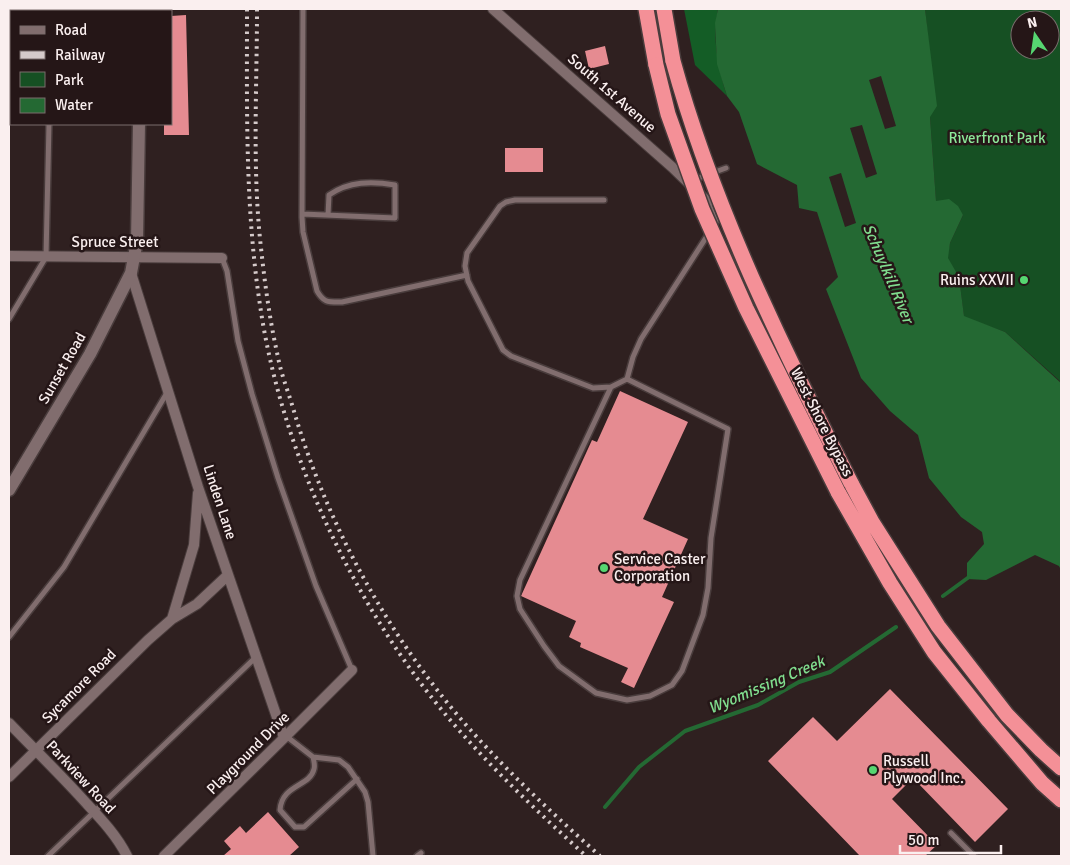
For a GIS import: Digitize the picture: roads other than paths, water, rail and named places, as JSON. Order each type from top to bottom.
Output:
[{"type":"highway","name":"West Shore Bypass","points":[[646,9],[656,65],[668,114],[702,209],[746,308],[838,492],[890,583],[934,652],[1042,783],[1061,800]]},
{"type":"highway","name":"West Shore Bypass","points":[[664,9],[673,61],[686,108],[719,203],[810,404],[851,483],[913,588],[938,626],[1007,715],[1061,768]]},
{"type":"street","name":"South 1st Avenue","points":[[493,9],[688,182],[708,202]]},
{"type":"street","name":"Sunset Road","points":[[9,490],[90,354],[131,273],[138,241],[139,125]]},
{"type":"street","name":"Spruce Street","points":[[9,256],[222,258]]},
{"type":"street","name":"Linden Lane","points":[[131,273],[198,487],[286,737]]},
{"type":"street","points":[[172,619],[194,545],[198,487]]},
{"type":"street","name":"Sycamore Road","points":[[9,777],[124,662],[172,619],[197,604],[228,575]]},
{"type":"street","name":"Playground Drive","points":[[164,856],[352,670]]},
{"type":"street","name":"Parkview Road","points":[[9,723],[66,780],[119,840],[127,856]]},
{"type":"lane","points":[[304,9],[302,214],[303,232],[316,291],[327,302],[342,302],[467,275]]},
{"type":"lane","points":[[9,318],[46,257],[49,125]]},
{"type":"lane","points":[[688,182],[726,168]]},
{"type":"lane","points":[[302,214],[395,218],[395,184],[377,182],[341,187],[329,195],[328,215]]},
{"type":"lane","points":[[604,200],[515,200],[506,202],[500,206],[467,253],[464,266],[468,281],[504,350],[511,356],[593,388],[611,387],[628,380],[728,429],[711,538],[708,588],[703,615],[682,670],[672,685],[650,696],[627,700],[596,693],[559,666],[520,609],[517,596],[520,580],[611,387]]},
{"type":"lane","points":[[628,380],[633,357],[642,339],[716,222],[708,202]]},
{"type":"lane","points":[[222,258],[227,271],[238,341],[278,478],[316,586],[352,670]]},
{"type":"lane","points":[[9,637],[64,568],[168,391]]},
{"type":"lane","points":[[48,856],[257,656]]},
{"type":"lane","points":[[286,737],[313,758],[339,760],[348,767],[357,779],[365,792],[368,802],[373,856]]},
{"type":"lane","points":[[313,758],[314,769],[309,778],[290,790],[281,801],[280,810],[295,827],[304,827],[357,779]]},
{"type":"lane","points":[[951,833],[974,856]]},
{"type":"water","name":"Schuylkill River","points":[[718,9],[925,9],[937,106],[930,117],[936,201],[949,199],[958,206],[963,215],[950,243],[948,258],[959,277],[964,316],[1005,332],[1061,383],[1061,570],[1059,566],[1035,555],[986,580],[967,579],[967,563],[984,544],[982,532],[961,517],[929,478],[918,435],[890,411],[861,378],[826,289],[838,277],[817,212],[799,208],[797,185],[757,164],[739,112],[727,96],[717,64],[715,23]],"holes":[[[881,76],[896,126],[885,129],[869,80]],[[862,125],[877,174],[866,178],[850,128]],[[841,173],[856,223],[845,227],[829,177]]]},
{"type":"waterway","name":"Wyomissing Creek","points":[[943,596],[969,577]]},
{"type":"waterway","name":"Wyomissing Creek","points":[[605,807],[639,767],[685,731],[758,705],[799,682],[830,672],[896,627]]},
{"type":"railway","points":[[247,9],[249,194],[255,268],[270,360],[285,416],[304,471],[327,526],[354,579],[416,677],[483,757],[586,856]]},
{"type":"railway","points":[[257,9],[257,188],[258,218],[266,290],[281,370],[322,492],[360,572],[382,611],[432,684],[460,718],[510,772],[600,856]]},
{"type":"place","name":"Ruins XXVII","points":[[1024,280]]},
{"type":"place","name":"Service Caster Corporation","points":[[604,568]]},
{"type":"place","name":"Russell Plywood Inc.","points":[[873,770]]},
{"type":"park label","name":"Riverfront Park","points":[[997,138]]}]
